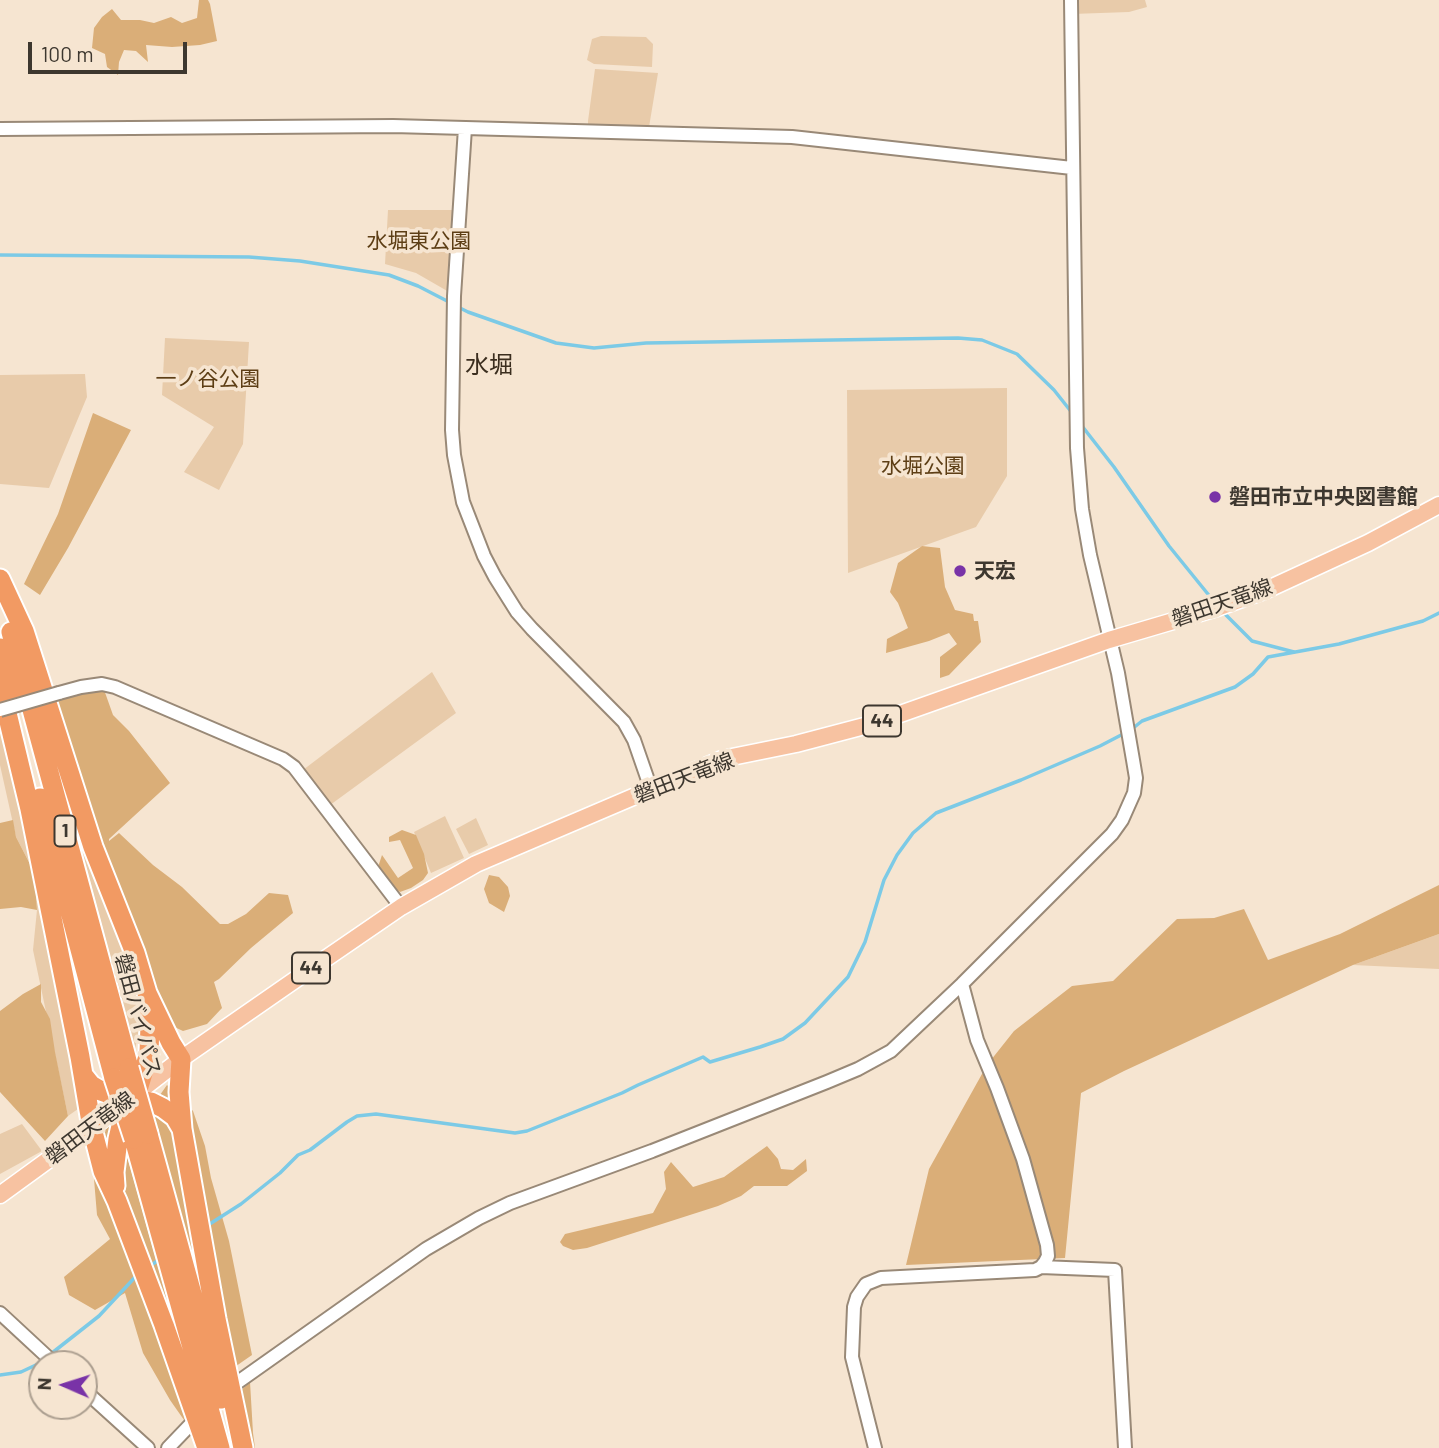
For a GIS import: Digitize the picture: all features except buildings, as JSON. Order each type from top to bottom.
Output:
[{"type":"highway","points":[[0,579],[24,631],[93,847],[135,953],[147,993],[181,1059],[179,1092],[182,1129],[216,1319],[243,1448]]},
{"type":"highway","name":"磐田バイパス","points":[[0,594],[121,1073]]},
{"type":"highway","name":"磐田バイパス","points":[[0,648],[121,1073],[234,1448]]},
{"type":"highway","name":"1","points":[[0,684],[30,809],[92,1128],[103,1171],[164,1325],[207,1448]]},
{"type":"highway","points":[[117,1201],[114,1172],[120,1128],[125,1109],[134,1096],[149,1053],[147,993]]},
{"type":"highway","points":[[83,1074],[91,1085],[101,1091],[115,1096],[134,1096],[163,1108],[175,1117],[182,1129]]},
{"type":"highway","name":"磐田バイパス","points":[[141,1137],[220,1448]]},
{"type":"main road","name":"磐田天竜線","points":[[0,1195],[181,1059],[401,906],[476,864],[722,759],[796,744],[872,724],[1109,640],[1220,607],[1333,560],[1439,505]]},
{"type":"street","points":[[238,1382],[426,1249],[479,1218],[510,1203],[858,1069],[891,1051],[1112,834],[1129,807],[1136,778],[1118,673],[1086,532],[1078,460],[1071,0]]},
{"type":"street","points":[[0,129],[393,126],[800,137],[1072,168]]},
{"type":"street","points":[[465,128],[454,306],[452,430],[463,502],[476,539],[517,612],[624,722],[634,740],[651,789]]},
{"type":"street","points":[[0,710],[81,687],[102,684],[115,687],[283,759],[294,767],[401,906]]},
{"type":"street","points":[[875,1448],[852,1357],[854,1307],[866,1284],[881,1278],[1035,1270],[1041,1267],[1048,1256],[1023,1159],[977,1040],[962,984]]},
{"type":"street","points":[[1041,1267],[1115,1270],[1125,1448]]},
{"type":"street","points":[[0,1313],[40,1350]]},
{"type":"street","points":[[98,1403],[148,1448]]},
{"type":"street","points":[[168,1448],[191,1424]]},
{"type":"green space","points":[[1071,0],[1145,0],[1147,7],[1129,12],[1072,14]]},
{"type":"green space","points":[[601,36],[646,37],[653,44],[652,67],[594,64],[587,60],[592,39]]},
{"type":"green space","points":[[595,69],[658,73],[648,133],[588,131]]},
{"type":"green space","name":"水堀東公園","points":[[388,210],[452,210],[449,292],[416,273],[385,264]]},
{"type":"green space","name":"一ノ谷公園","points":[[165,338],[249,342],[243,444],[219,490],[184,472],[214,427],[162,395]]},
{"type":"green space","points":[[85,374],[87,397],[49,488],[0,484],[0,375]]},
{"type":"green space","name":"水堀公園","points":[[1007,388],[1007,476],[976,527],[848,573],[847,390]]},
{"type":"green space","points":[[432,672],[456,713],[326,808],[299,773]]},
{"type":"green space","points":[[4,716],[85,1104],[68,1116],[33,950],[37,910],[35,879],[16,837],[0,765],[0,718]]},
{"type":"green space","points":[[70,806],[75,806],[144,1009],[135,1049]]},
{"type":"green space","points":[[445,816],[464,858],[431,873],[414,832]]},
{"type":"green space","points":[[476,818],[488,845],[469,854],[456,829]]},
{"type":"green space","points":[[1439,934],[1439,969],[1353,965]]},
{"type":"green space","points":[[22,1124],[42,1151],[0,1174],[0,1134]]},
{"type":"shaded area","points":[[199,0],[208,0],[210,4],[217,41],[172,47],[146,45],[148,62],[136,51],[124,50],[118,75],[107,67],[105,54],[92,48],[94,28],[112,9],[121,20],[154,23],[171,17],[182,23],[197,18]]},
{"type":"shaded area","points":[[93,413],[131,430],[40,595],[24,584],[58,514]]},
{"type":"shaded area","points":[[922,546],[940,548],[945,587],[955,610],[973,614],[974,621],[978,621],[981,642],[949,675],[940,678],[940,657],[957,644],[949,633],[886,653],[887,639],[908,628],[898,603],[890,592],[898,563]]},
{"type":"shaded area","points":[[102,684],[113,715],[170,783],[109,841],[119,833],[220,924],[228,924],[246,914],[269,893],[288,895],[293,913],[214,982],[222,1008],[207,1024],[183,1031],[168,1024],[49,702],[65,698],[69,690]]},
{"type":"shaded area","points":[[13,820],[16,837],[35,879],[37,910],[21,907],[0,909],[0,823]]},
{"type":"shaded area","points":[[402,830],[416,835],[428,873],[423,880],[400,892],[389,884],[378,867],[382,855],[398,878],[413,868],[400,840],[389,842],[389,837]]},
{"type":"shaded area","points":[[489,875],[499,877],[508,887],[510,896],[504,912],[489,903],[484,889]]},
{"type":"shaded area","points":[[1439,885],[1439,934],[1353,965],[1081,1093],[1065,1258],[906,1265],[929,1169],[987,1065],[1014,1031],[1072,986],[1113,981],[1177,919],[1214,918],[1244,909],[1268,960],[1340,934]]},
{"type":"shaded area","points":[[41,984],[41,1002],[50,1019],[68,1116],[45,1141],[0,1092],[0,1011]]},
{"type":"shaded area","points":[[167,1085],[193,1111],[205,1146],[229,1241],[252,1355],[216,1380],[148,1112]]},
{"type":"shaded area","points":[[117,1120],[183,1356],[188,1411],[184,1420],[143,1353],[125,1293],[95,1310],[69,1295],[64,1277],[110,1239],[97,1215],[94,1179],[98,1133]]},
{"type":"shaded area","points":[[767,1146],[778,1159],[781,1169],[793,1170],[806,1159],[807,1171],[787,1186],[754,1186],[741,1196],[718,1206],[587,1248],[573,1250],[560,1242],[565,1234],[653,1213],[666,1189],[664,1172],[671,1162],[693,1187],[724,1177]]},
{"type":"shaded area","points":[[250,1382],[255,1448],[246,1448],[239,1392]]},
{"type":"waterway","points":[[0,255],[249,257],[300,261],[389,275],[449,302]]},
{"type":"waterway","points":[[456,306],[556,343],[594,348],[646,343],[958,338],[982,340],[1017,354],[1054,390],[1073,414]]},
{"type":"waterway","points":[[1082,426],[1169,546],[1216,604]]},
{"type":"waterway","points":[[1221,610],[1252,641],[1294,652]]},
{"type":"waterway","points":[[1132,729],[1142,721],[1235,687],[1253,674],[1268,657],[1339,644],[1423,621],[1439,613]]},
{"type":"waterway","points":[[205,1227],[241,1204],[298,1155],[310,1150],[357,1116],[376,1114],[515,1133],[527,1131],[703,1057],[710,1062],[783,1039],[805,1023],[848,977],[865,942],[884,880],[913,833],[936,813],[1021,780],[1125,733]]},
{"type":"waterway","points":[[148,1267],[162,1258]]},
{"type":"waterway","points":[[0,1375],[21,1372],[38,1364],[99,1316],[138,1274]]},
{"type":"place","name":"磐田市立中央図書館","points":[[1215,497]]},
{"type":"place","name":"天宏","points":[[960,571]]},
{"type":"district","name":"水堀","points":[[489,365]]}]
